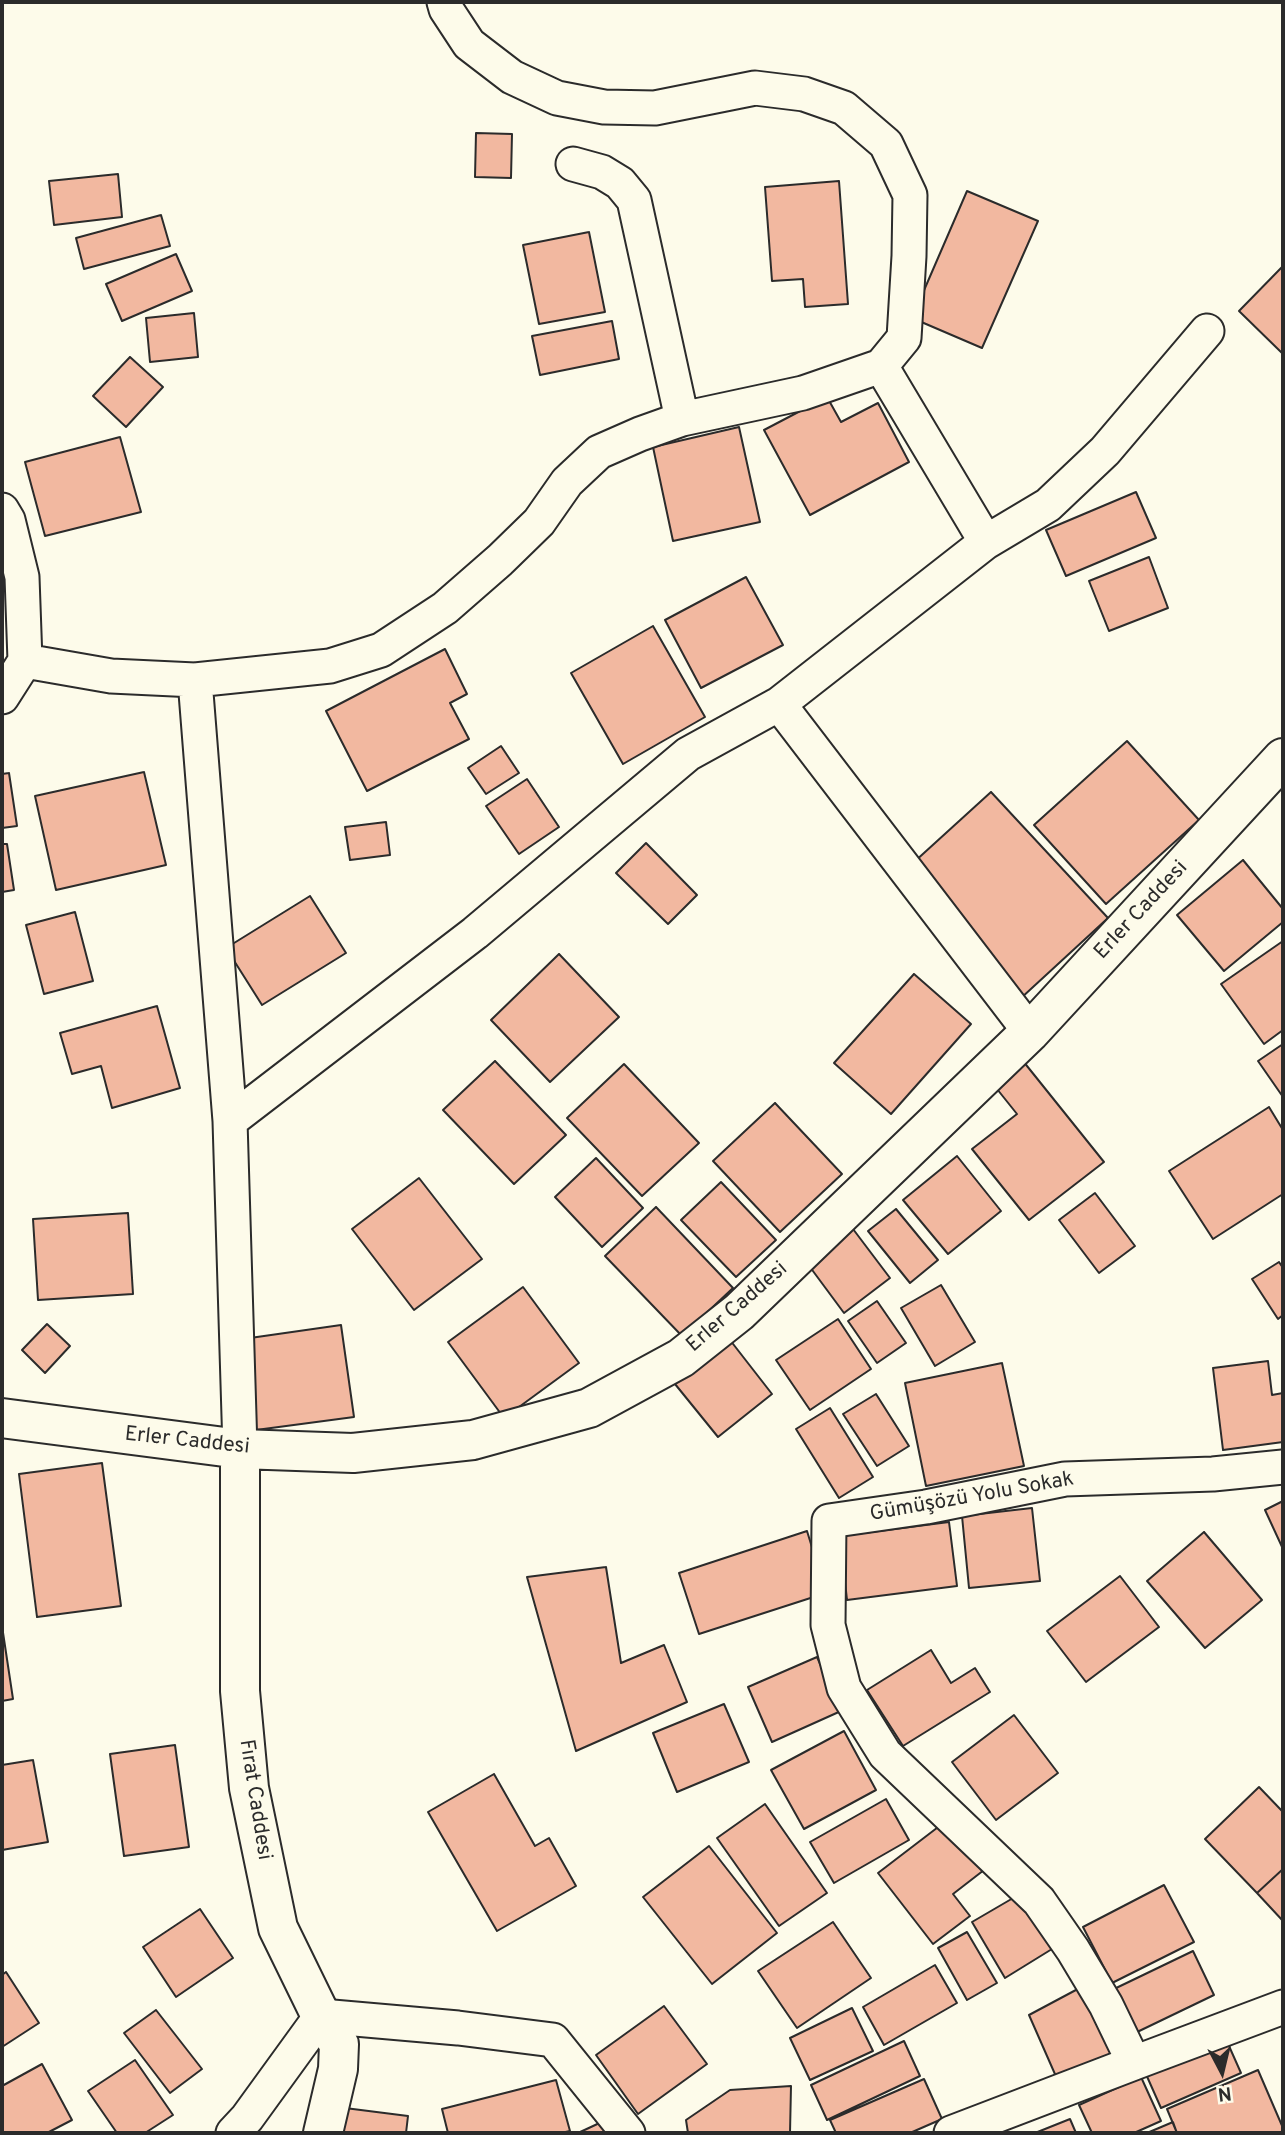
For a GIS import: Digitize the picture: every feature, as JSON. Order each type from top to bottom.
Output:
[{"type":"street","points":[[24,661],[111,676],[195,680],[330,666],[381,650],[445,608],[500,560],[539,522],[568,482],[599,452],[682,419],[803,393],[881,366],[904,338],[910,195],[886,144],[844,108],[804,94],[755,88],[655,108],[604,107],[557,98],[512,77],[470,44],[444,2]]},
{"type":"street","points":[[573,164],[602,172],[620,183],[634,200],[682,419]]},
{"type":"street","points":[[230,1121],[475,933],[688,754],[779,704],[986,542],[1048,505],[1105,451],[1207,331]]},
{"type":"street","points":[[881,366],[986,542]]},
{"type":"street","points":[[2,510],[8,520],[22,577],[24,661],[2,697]]},
{"type":"street","points":[[195,680],[230,1121],[240,1449]]},
{"type":"street","points":[[779,704],[1030,1032]]},
{"type":"street","name":"Erler Caddesi","points":[[2,1418],[240,1449],[354,1453],[473,1440],[589,1408],[681,1358],[739,1312],[1030,1032],[1283,758]]},
{"type":"street","name":"Fırat Caddesi","points":[[240,1449],[240,1691],[249,1788],[278,1928],[321,2016],[339,2044],[338,2069],[323,2133]]},
{"type":"street","name":"Gümüşözü Yolu Sokak","points":[[1134,2063],[1099,1994],[1039,1901],[885,1754],[844,1688],[828,1625],[829,1521],[926,1507],[1065,1479],[1213,1474],[1283,1467]]},
{"type":"street","points":[[951,2133],[1283,2007]]},
{"type":"street","points":[[233,2133],[247,2118],[321,2016],[458,2028],[553,2040],[628,2133]]},
{"type":"building","points":[[476,133],[512,134],[511,178],[475,177]]},
{"type":"building","points":[[118,174],[122,217],[54,225],[49,181]]},
{"type":"building","points":[[839,181],[848,304],[805,307],[803,279],[772,281],[765,187]]},
{"type":"building","points":[[967,191],[1038,221],[982,348],[912,318]]},
{"type":"building","points":[[161,215],[170,246],[84,269],[76,238]]},
{"type":"building","points":[[589,232],[605,312],[539,324],[523,245]]},
{"type":"building","points":[[176,254],[192,291],[122,321],[106,284]]},
{"type":"building","points":[[1283,266],[1283,354],[1239,311]]},
{"type":"building","points":[[194,313],[198,357],[150,362],[146,318]]},
{"type":"building","points":[[612,321],[619,359],[540,375],[532,336]]},
{"type":"building","points":[[130,357],[163,387],[126,427],[93,396]]},
{"type":"building","points":[[827,397],[841,422],[878,403],[909,462],[810,515],[764,430]]},
{"type":"building","points":[[739,427],[760,522],[673,541],[653,447]]},
{"type":"building","points":[[120,437],[141,512],[45,536],[25,462]]},
{"type":"building","points":[[1136,492],[1156,538],[1066,576],[1046,530]]},
{"type":"building","points":[[1149,557],[1168,608],[1109,631],[1089,581]]},
{"type":"building","points":[[746,577],[783,645],[701,688],[665,620]]},
{"type":"building","points":[[653,626],[705,717],[623,764],[571,673]]},
{"type":"building","points":[[445,649],[467,694],[450,703],[469,739],[367,791],[326,711]]},
{"type":"building","points":[[1127,741],[1199,820],[1106,904],[1034,825]]},
{"type":"building","points":[[501,746],[519,773],[486,794],[468,768]]},
{"type":"building","points":[[144,772],[166,865],[56,890],[35,796]]},
{"type":"building","points":[[9,773],[17,826],[2,828],[2,774]]},
{"type":"building","points":[[527,779],[559,827],[519,854],[486,806]]},
{"type":"building","points":[[991,792],[1108,918],[1020,999],[913,863]]},
{"type":"building","points":[[386,822],[390,855],[350,860],[345,827]]},
{"type":"building","points":[[646,843],[697,895],[668,924],[616,873]]},
{"type":"building","points":[[2,844],[7,844],[14,890],[2,892]]},
{"type":"building","points":[[1243,860],[1283,909],[1283,922],[1224,971],[1177,915]]},
{"type":"building","points":[[310,896],[346,953],[262,1005],[226,948]]},
{"type":"building","points":[[75,912],[93,981],[44,994],[26,925]]},
{"type":"building","points":[[1283,941],[1283,1030],[1264,1044],[1221,984]]},
{"type":"building","points":[[559,954],[619,1017],[550,1082],[491,1020]]},
{"type":"building","points":[[914,974],[971,1024],[891,1114],[834,1063]]},
{"type":"building","points":[[157,1006],[180,1088],[112,1108],[101,1066],[72,1074],[60,1033]]},
{"type":"building","points":[[1283,1044],[1283,1097],[1258,1061]]},
{"type":"building","points":[[495,1061],[566,1135],[514,1184],[443,1110]]},
{"type":"building","points":[[1023,1061],[1104,1162],[1029,1220],[972,1149],[1017,1114],[993,1084]]},
{"type":"building","points":[[624,1064],[699,1143],[642,1196],[567,1118]]},
{"type":"building","points":[[775,1103],[842,1174],[780,1232],[713,1161]]},
{"type":"building","points":[[1269,1107],[1283,1130],[1283,1194],[1213,1239],[1169,1171]]},
{"type":"building","points":[[957,1156],[1001,1211],[948,1254],[903,1200]]},
{"type":"building","points":[[596,1158],[643,1208],[602,1247],[555,1197]]},
{"type":"building","points":[[419,1178],[482,1259],[414,1310],[352,1229]]},
{"type":"building","points":[[721,1182],[776,1240],[736,1277],[681,1220]]},
{"type":"building","points":[[1095,1193],[1135,1246],[1099,1273],[1059,1220]]},
{"type":"building","points":[[656,1207],[733,1288],[682,1336],[605,1256]]},
{"type":"building","points":[[896,1209],[938,1260],[910,1283],[868,1231]]},
{"type":"building","points":[[128,1213],[133,1294],[38,1300],[33,1219]]},
{"type":"building","points":[[853,1229],[890,1278],[844,1313],[807,1263]]},
{"type":"building","points":[[1279,1262],[1283,1268],[1283,1315],[1278,1319],[1252,1279]]},
{"type":"building","points":[[941,1285],[975,1342],[935,1366],[901,1308]]},
{"type":"building","points":[[523,1287],[579,1363],[504,1418],[448,1342]]},
{"type":"building","points":[[877,1301],[906,1343],[877,1363],[848,1321]]},
{"type":"building","points":[[838,1319],[871,1369],[810,1410],[776,1360]]},
{"type":"building","points":[[47,1324],[70,1346],[45,1373],[22,1350]]},
{"type":"building","points":[[341,1325],[354,1417],[256,1430],[243,1339]]},
{"type":"building","points":[[730,1340],[772,1394],[718,1437],[675,1384]]},
{"type":"building","points":[[1268,1361],[1272,1395],[1283,1393],[1283,1442],[1223,1450],[1213,1368]]},
{"type":"building","points":[[1002,1363],[1024,1466],[926,1486],[905,1383]]},
{"type":"building","points":[[876,1394],[909,1446],[877,1466],[843,1414]]},
{"type":"building","points":[[830,1408],[873,1477],[839,1498],[796,1429]]},
{"type":"building","points":[[102,1463],[121,1606],[37,1617],[19,1474]]},
{"type":"building","points":[[1283,1501],[1283,1549],[1265,1510]]},
{"type":"building","points":[[1032,1508],[1040,1581],[969,1588],[962,1516]]},
{"type":"building","points":[[949,1522],[957,1586],[847,1600],[840,1536]]},
{"type":"building","points":[[807,1531],[826,1593],[699,1634],[679,1573]]},
{"type":"building","points":[[1204,1532],[1262,1600],[1205,1648],[1147,1581]]},
{"type":"building","points":[[606,1567],[621,1663],[664,1645],[687,1702],[576,1751],[527,1577]]},
{"type":"building","points":[[1120,1576],[1159,1627],[1086,1682],[1047,1631]]},
{"type":"building","points":[[2,1626],[13,1699],[2,1701]]},
{"type":"building","points":[[931,1650],[951,1683],[975,1668],[990,1692],[903,1746],[867,1690]]},
{"type":"building","points":[[817,1657],[841,1711],[772,1742],[748,1687]]},
{"type":"building","points":[[724,1704],[749,1762],[677,1792],[653,1733]]},
{"type":"building","points":[[1014,1715],[1058,1773],[996,1820],[952,1762]]},
{"type":"building","points":[[844,1731],[876,1790],[804,1829],[771,1770]]},
{"type":"building","points":[[175,1745],[189,1847],[124,1856],[110,1754]]},
{"type":"building","points":[[33,1760],[48,1842],[2,1850],[2,1765]]},
{"type":"building","points":[[494,1774],[535,1846],[549,1838],[576,1886],[497,1931],[428,1812]]},
{"type":"building","points":[[1259,1787],[1283,1812],[1283,1869],[1257,1893],[1205,1839]]},
{"type":"building","points":[[886,1799],[909,1840],[834,1883],[810,1842]]},
{"type":"building","points":[[765,1804],[827,1893],[779,1926],[717,1838]]},
{"type":"building","points":[[946,1821],[984,1870],[953,1894],[970,1916],[933,1944],[878,1873]]},
{"type":"building","points":[[709,1846],[777,1933],[712,1984],[643,1897]]},
{"type":"building","points":[[1283,1869],[1283,1921],[1257,1893]]},
{"type":"building","points":[[1164,1885],[1194,1942],[1112,1983],[1083,1927]]},
{"type":"building","points":[[1020,1894],[1052,1949],[1005,1978],[972,1922]]},
{"type":"building","points":[[200,1909],[233,1958],[176,1997],[143,1947]]},
{"type":"building","points":[[833,1922],[871,1978],[797,2028],[758,1971]]},
{"type":"building","points":[[967,1932],[997,1983],[967,2000],[938,1948]]},
{"type":"building","points":[[1193,1951],[1214,1995],[1133,2034],[1112,1990]]},
{"type":"building","points":[[935,1965],[957,2003],[884,2045],[863,2007]]},
{"type":"building","points":[[6,1972],[39,2023],[2,2047],[2,1975]]},
{"type":"building","points":[[1089,1983],[1121,2050],[1058,2081],[1029,2015]]},
{"type":"building","points":[[664,2006],[707,2064],[638,2114],[596,2055]]},
{"type":"building","points":[[852,2008],[873,2051],[810,2080],[790,2038]]},
{"type":"building","points":[[156,2010],[202,2069],[170,2093],[124,2033]]},
{"type":"building","points":[[1225,2037],[1241,2073],[1161,2108],[1145,2072]]},
{"type":"building","points":[[904,2041],[920,2076],[827,2120],[811,2085]]},
{"type":"building","points":[[135,2060],[173,2115],[145,2133],[117,2133],[88,2091]]},
{"type":"building","points":[[42,2064],[72,2120],[47,2133],[4,2133],[2,2086]]},
{"type":"building","points":[[1258,2070],[1283,2133],[1177,2133],[1167,2109]]},
{"type":"building","points":[[1141,2077],[1161,2121],[1134,2133],[1092,2133],[1079,2105]]},
{"type":"building","points":[[924,2079],[942,2119],[910,2133],[836,2133],[830,2120]]},
{"type":"building","points":[[556,2080],[570,2131],[448,2133],[442,2109]]},
{"type":"building","points":[[791,2086],[790,2133],[688,2133],[686,2120],[730,2090]]},
{"type":"building","points":[[345,2108],[408,2116],[406,2133],[342,2133]]},
{"type":"building","points":[[1070,2119],[1076,2133],[1035,2133]]},
{"type":"building","points":[[606,2120],[612,2133],[578,2133]]},
{"type":"building","points":[[1173,2122],[1177,2133],[1147,2133]]}]
